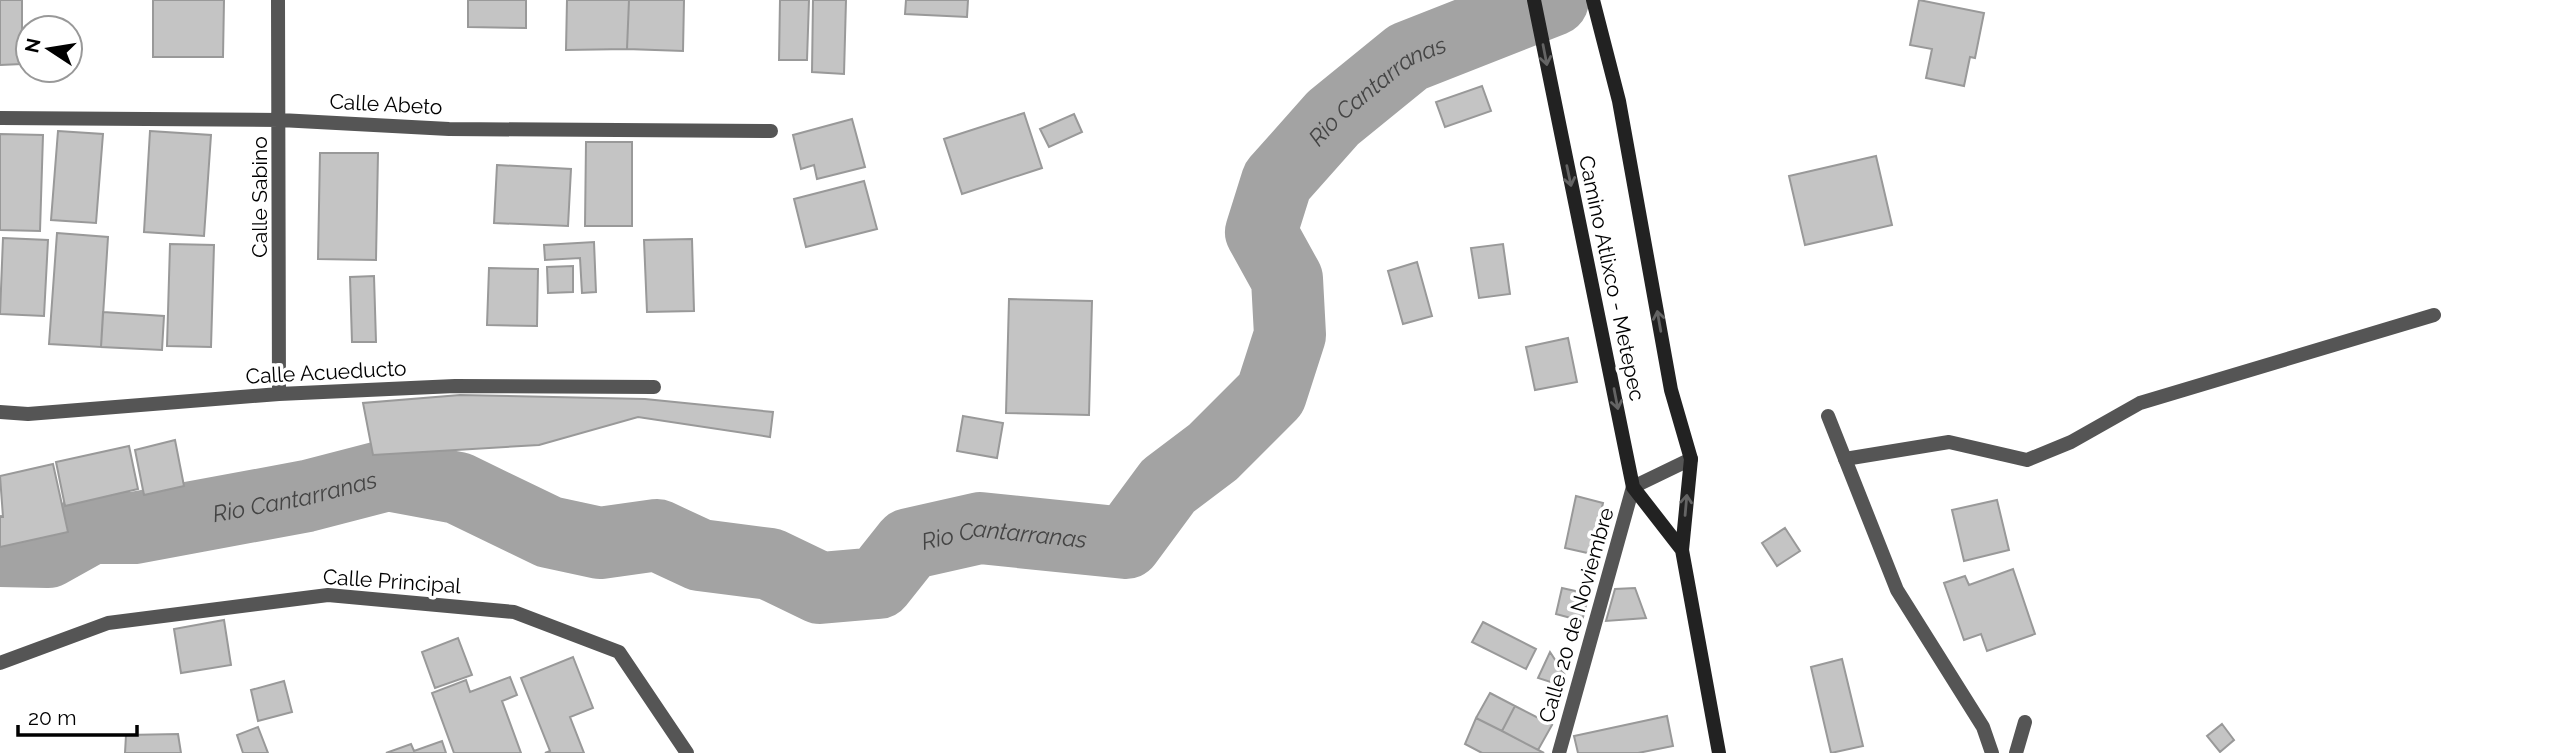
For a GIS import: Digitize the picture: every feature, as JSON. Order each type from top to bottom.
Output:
[{"type":"main road","name":"Camino Atlixco - Metepec","points":[[1534,0],[1633,487],[1682,551]]},
{"type":"main road","name":"Camino Atlixco - Metepec","points":[[1593,0],[1619,101],[1671,390],[1691,459],[1682,551],[1719,753]]},
{"type":"street","name":"Calle Sabino","points":[[278,0],[279,394]]},
{"type":"street","name":"Calle Abeto","points":[[0,118],[280,120],[449,128],[771,131]]},
{"type":"street","points":[[1845,459],[1949,442],[2027,460],[2071,442],[2140,402],[2434,315]]},
{"type":"street","name":"Calle Acueducto","points":[[0,412],[28,414],[279,394],[455,386],[654,387]]},
{"type":"street","points":[[0,421],[28,414]]},
{"type":"street","points":[[1828,416],[1897,590],[1983,727],[1992,753]]},
{"type":"street","points":[[1633,487],[1691,459]]},
{"type":"street","name":"Calle 20 de Noviembre","points":[[1559,753],[1633,487]]},
{"type":"street","name":"Calle Principal","points":[[0,663],[108,623],[328,595],[514,612],[619,652],[687,753]]},
{"type":"street","points":[[2016,753],[2025,722]]},
{"type":"building","points":[[0,0],[22,0],[22,14],[14,14],[14,64],[0,65]]},
{"type":"building","points":[[153,0],[224,0],[223,57],[153,57]]},
{"type":"building","points":[[468,0],[526,0],[526,28],[468,27]]},
{"type":"building","points":[[567,0],[629,0],[627,49],[566,50]]},
{"type":"building","points":[[629,0],[684,0],[683,51],[627,49]]},
{"type":"building","points":[[780,0],[809,0],[807,60],[779,60]]},
{"type":"building","points":[[813,0],[846,0],[844,74],[812,72]]},
{"type":"building","points":[[906,0],[968,0],[967,17],[905,14]]},
{"type":"building","points":[[1919,0],[1984,13],[1975,58],[1970,57],[1964,86],[1926,78],[1932,49],[1910,45]]},
{"type":"building","points":[[1482,86],[1491,111],[1445,127],[1436,102]]},
{"type":"building","points":[[1024,113],[1042,168],[962,194],[944,139]]},
{"type":"building","points":[[1074,114],[1082,132],[1049,147],[1040,129]]},
{"type":"building","points":[[852,119],[865,167],[817,179],[814,165],[801,169],[793,135]]},
{"type":"building","points":[[58,131],[103,134],[96,223],[51,220]]},
{"type":"building","points":[[150,131],[211,135],[204,236],[144,232]]},
{"type":"building","points":[[0,134],[43,135],[40,231],[0,230]]},
{"type":"building","points":[[586,142],[632,142],[632,226],[585,226]]},
{"type":"building","points":[[320,153],[378,153],[376,260],[318,259]]},
{"type":"building","points":[[1876,156],[1892,225],[1805,245],[1789,176]]},
{"type":"building","points":[[497,165],[571,169],[568,226],[494,223]]},
{"type":"building","points":[[864,181],[877,229],[806,247],[794,199]]},
{"type":"building","points":[[57,233],[108,237],[101,347],[49,344]]},
{"type":"building","points":[[3,238],[48,240],[44,316],[0,314]]},
{"type":"building","points":[[692,239],[694,311],[647,312],[644,240]]},
{"type":"building","points":[[594,242],[596,292],[582,293],[580,258],[545,260],[544,245]]},
{"type":"building","points":[[170,244],[214,245],[211,347],[167,346]]},
{"type":"building","points":[[1503,244],[1510,294],[1479,298],[1471,248]]},
{"type":"building","points":[[1417,262],[1432,316],[1403,324],[1388,271]]},
{"type":"building","points":[[573,266],[573,292],[548,293],[547,267]]},
{"type":"building","points":[[489,268],[538,269],[537,326],[487,325]]},
{"type":"building","points":[[374,276],[376,342],[352,342],[350,277]]},
{"type":"building","points":[[1009,299],[1092,301],[1089,415],[1006,413]]},
{"type":"building","points":[[103,312],[164,316],[162,350],[101,347]]},
{"type":"building","points":[[1568,338],[1577,382],[1535,390],[1526,347]]},
{"type":"building","points":[[460,395],[645,399],[773,412],[770,437],[638,417],[539,445],[373,455],[363,403]]},
{"type":"building","points":[[963,416],[1003,423],[997,458],[957,451]]},
{"type":"building","points":[[175,440],[184,486],[144,495],[135,450]]},
{"type":"building","points":[[129,446],[138,489],[65,506],[56,462]]},
{"type":"building","points":[[53,464],[68,532],[0,547],[0,517],[3,517],[0,476]]},
{"type":"building","points":[[1576,496],[1603,503],[1592,554],[1565,548]]},
{"type":"building","points":[[1997,500],[2009,550],[1964,561],[1952,510]]},
{"type":"building","points":[[1785,528],[1800,551],[1777,566],[1762,543]]},
{"type":"building","points":[[2013,569],[2035,634],[1987,651],[1981,634],[1964,640],[1944,583],[1965,576],[1969,585]]},
{"type":"building","points":[[1562,588],[1589,594],[1582,621],[1556,614]]},
{"type":"building","points":[[1635,588],[1646,618],[1606,621],[1615,589]]},
{"type":"building","points":[[224,620],[231,665],[181,673],[174,629]]},
{"type":"building","points":[[1483,622],[1536,649],[1526,669],[1472,642]]},
{"type":"building","points":[[458,638],[472,675],[435,688],[422,652]]},
{"type":"building","points":[[1550,652],[1565,675],[1563,686],[1538,678]]},
{"type":"building","points":[[573,657],[593,708],[570,717],[584,753],[545,753],[550,751],[521,678]]},
{"type":"building","points":[[1842,659],[1863,746],[1831,753],[1811,667]]},
{"type":"building","points":[[510,677],[517,695],[502,701],[521,753],[454,753],[432,693],[466,680],[470,692]]},
{"type":"building","points":[[284,681],[292,712],[258,721],[251,690]]},
{"type":"building","points":[[1490,693],[1515,706],[1502,731],[1476,718]]},
{"type":"building","points":[[1515,706],[1552,725],[1538,750],[1502,731]]},
{"type":"building","points":[[1667,716],[1673,746],[1638,753],[1578,753],[1574,736]]},
{"type":"building","points":[[1476,718],[1544,753],[1482,753],[1465,744]]},
{"type":"building","points":[[2222,724],[2234,740],[2220,752],[2207,736]]},
{"type":"building","points":[[258,727],[268,753],[243,753],[237,735]]},
{"type":"building","points":[[178,734],[181,753],[125,753],[126,735]]},
{"type":"building","points":[[442,741],[446,753],[386,753],[411,744],[414,751]]},
{"type":"waterway","name":"Rio Cantarranas","points":[[0,551],[48,552],[91,528],[134,528],[307,496],[388,475],[458,488],[549,532],[600,543],[657,535],[700,555],[770,564],[820,588],[878,583],[909,544],[980,528],[1126,543],[1168,486],[1213,452],[1271,394],[1290,335],[1287,279],[1261,232],[1277,181],[1333,118],[1408,57],[1553,0]]}]
